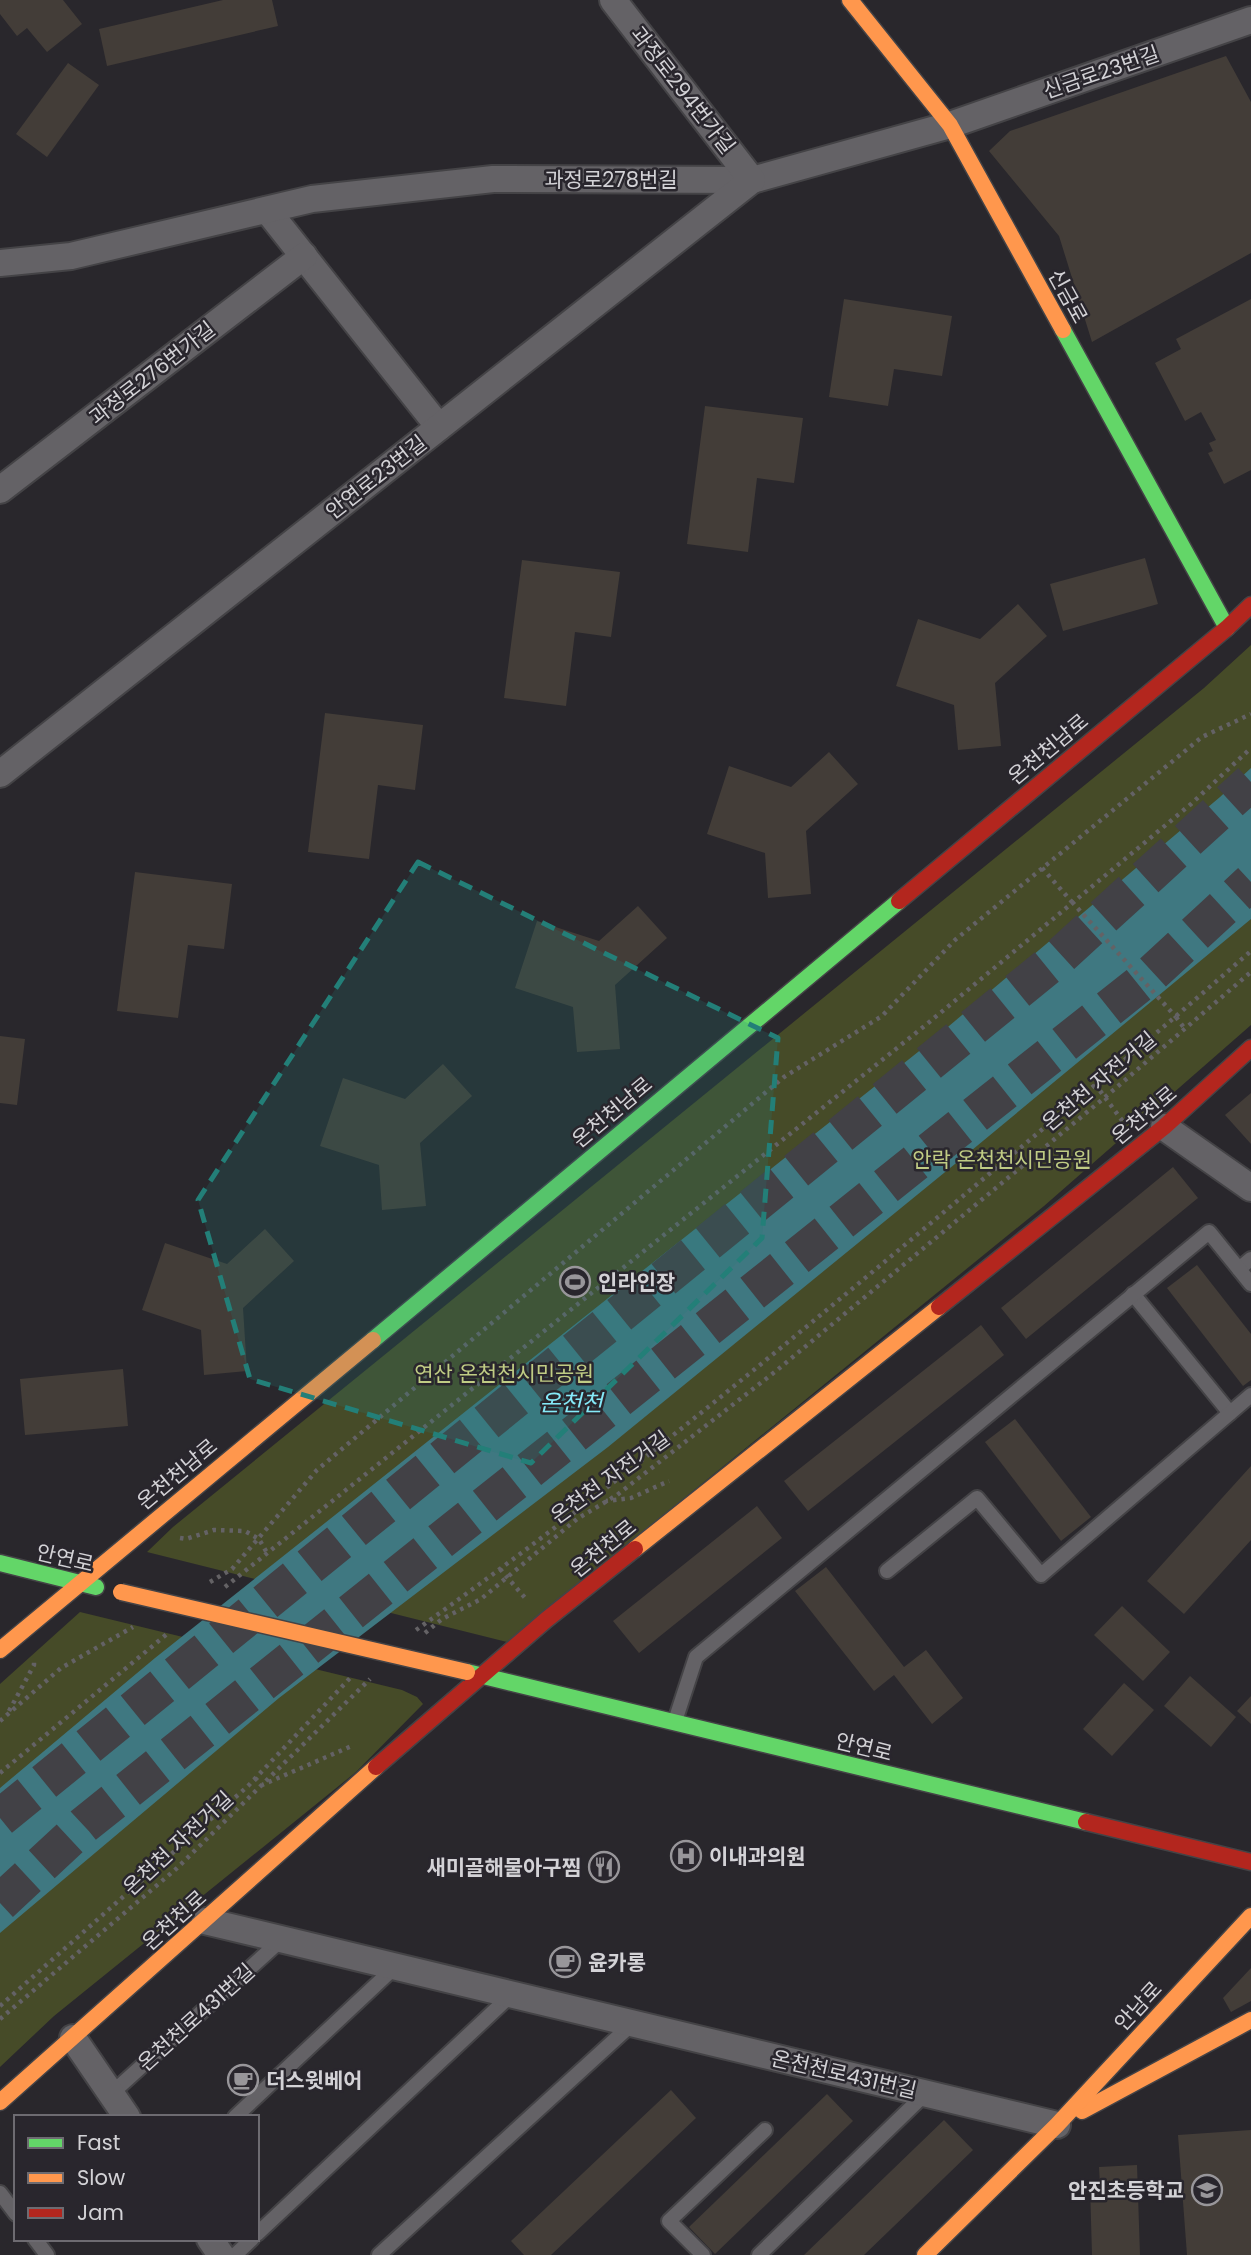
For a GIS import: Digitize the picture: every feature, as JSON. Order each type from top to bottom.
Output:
[{"type":"street","name":"과정로294번가길","points":[[613,0],[752,180]]},
{"type":"street","name":"신금로","points":[[850,0],[950,125],[1227,628]]},
{"type":"street","name":"신금로23번길","points":[[950,125],[1251,20]]},
{"type":"street","name":"과정로278번길","points":[[0,263],[71,256],[313,200],[493,179],[752,180],[950,125]]},
{"type":"street","name":"안연로23번길","points":[[0,774],[752,180]]},
{"type":"street","points":[[267,210],[439,427]]},
{"type":"street","name":"과정로276번가길","points":[[0,490],[304,256]]},
{"type":"street","name":"온천천남로","points":[[0,1650],[1227,628],[1251,605]]},
{"type":"street","name":"온천천로","points":[[0,2102],[402,1744],[474,1674],[557,1612],[1142,1145],[1251,1048]]},
{"type":"street","points":[[1164,1127],[1251,1188]]},
{"type":"street","name":"안연로","points":[[0,1563],[474,1674],[1251,1862]]},
{"type":"street","name":"안남로","points":[[925,2255],[1056,2125],[1251,1916]]},
{"type":"street","name":"온천천로431번길","points":[[205,1921],[1056,2125]]},
{"type":"street","name":"안남로","points":[[1056,2125],[1251,2020]]},
{"type":"street","points":[[73,2038],[126,2115]]},
{"type":"lane","points":[[675,1723],[696,1657],[1209,1232],[1251,1284]]},
{"type":"lane","points":[[1239,1269],[1251,1259]]},
{"type":"lane","points":[[1133,1294],[1230,1413]]},
{"type":"lane","points":[[887,1571],[977,1498],[1041,1574],[1251,1395]]},
{"type":"lane","name":"온천천로431번길","points":[[111,2094],[281,1940]]},
{"type":"lane","points":[[237,2115],[396,1967]]},
{"type":"lane","points":[[259,2232],[511,1995]]},
{"type":"lane","points":[[379,2255],[632,2024]]},
{"type":"lane","points":[[759,2255],[925,2094]]},
{"type":"lane","points":[[702,2255],[669,2221],[765,2130]]},
{"type":"lane","points":[[0,2193],[14,2211]]},
{"type":"lane","points":[[236,2255],[250,2241]]},
{"type":"path","points":[[209,1582],[232,1569],[317,1470],[784,1077],[882,1016],[955,940],[1202,737],[1251,714]]},
{"type":"path","points":[[215,1595],[927,1024],[1191,804],[1251,748]]},
{"type":"path","points":[[1042,868],[1185,1028]]},
{"type":"path","points":[[413,1632],[600,1493],[793,1339],[1251,951]]},
{"type":"path","name":"온천천 자전거길","points":[[420,1637],[442,1619],[481,1599],[577,1519],[606,1502],[776,1371],[1105,1098],[1251,972]]},
{"type":"path","points":[[1095,1084],[1142,1145]]},
{"type":"path","points":[[600,1493],[606,1502]]},
{"type":"path","points":[[171,1538],[186,1539],[214,1530],[245,1531],[259,1539],[267,1553]]},
{"type":"path","points":[[500,1569],[506,1578]]},
{"type":"path","points":[[0,1721],[61,1668],[141,1622]]},
{"type":"path","points":[[0,1773],[173,1629]]},
{"type":"path","points":[[7,1714],[33,1665],[34,1656],[30,1649]]},
{"type":"path","points":[[0,2006],[156,1870],[255,1778],[346,1680],[357,1672]]},
{"type":"path","name":"온천천 자전거길","points":[[0,2019],[176,1869],[377,1672]]},
{"type":"path","points":[[255,1778],[262,1785],[365,1740],[382,1738],[402,1744]]},
{"type":"highlighted area","points":[[418,862],[778,1038],[762,1238],[531,1463],[250,1379],[198,1200]]},
{"type":"green space","name":"연산 온천천시민공원","points":[[1251,645],[1251,1025],[1044,1206],[507,1642],[147,1552],[173,1527],[1204,688]]},
{"type":"green space","points":[[80,1612],[402,1690],[417,1697],[423,1704],[356,1772],[54,2016],[0,2067],[0,1684]]},
{"type":"water","name":"온천천","points":[[1251,768],[1251,919],[608,1447],[279,1698],[0,1933],[0,1788],[155,1658],[923,1048]]},
{"type":"building","points":[[0,0],[63,0],[82,24],[47,52],[27,28],[17,36],[0,14]]},
{"type":"building","points":[[223,0],[272,0],[278,26],[107,66],[99,29]]},
{"type":"building","points":[[1226,56],[1251,102],[1251,253],[1092,342],[1059,236],[989,151],[1010,131]]},
{"type":"building","points":[[68,63],[99,85],[47,157],[16,134]]},
{"type":"building","points":[[844,299],[952,316],[942,376],[894,369],[888,406],[829,397]]},
{"type":"building","points":[[1251,299],[1251,470],[1224,484],[1208,453],[1213,451],[1209,443],[1216,440],[1201,412],[1185,421],[1155,363],[1181,349],[1176,339]]},
{"type":"building","points":[[705,406],[803,418],[794,483],[757,478],[748,552],[687,544]]},
{"type":"building","points":[[1145,558],[1158,604],[1063,631],[1050,584]]},
{"type":"building","points":[[522,560],[620,572],[611,637],[575,632],[566,706],[504,698]]},
{"type":"building","points":[[1018,604],[1047,636],[995,683],[1001,746],[958,750],[954,705],[896,686],[918,619],[980,639]]},
{"type":"building","points":[[325,713],[423,725],[415,790],[378,785],[369,859],[308,852]]},
{"type":"building","points":[[829,752],[858,784],[806,831],[811,894],[768,898],[765,853],[707,834],[729,766],[791,787]]},
{"type":"building","points":[[135,872],[232,884],[224,949],[188,945],[178,1018],[117,1011]]},
{"type":"building","points":[[638,906],[667,938],[615,985],[620,1049],[577,1052],[573,1007],[515,988],[537,921],[599,941]]},
{"type":"building","points":[[0,1036],[25,1039],[17,1105],[0,1103]]},
{"type":"building","points":[[443,1064],[472,1096],[420,1143],[426,1206],[382,1210],[379,1165],[320,1146],[343,1078],[405,1099]]},
{"type":"building","points":[[1251,1093],[1251,1144],[1225,1115]]},
{"type":"building","points":[[1173,1167],[1198,1198],[1026,1339],[1001,1308]]},
{"type":"building","points":[[265,1229],[294,1261],[243,1308],[247,1371],[204,1375],[201,1330],[142,1310],[165,1243],[227,1264]]},
{"type":"building","points":[[1197,1265],[1251,1334],[1251,1380],[1243,1386],[1167,1288]]},
{"type":"building","points":[[981,1325],[1004,1355],[808,1511],[784,1481]]},
{"type":"building","points":[[123,1369],[128,1426],[25,1435],[20,1379]]},
{"type":"building","points":[[1015,1419],[1091,1517],[1061,1541],[985,1442]]},
{"type":"building","points":[[1251,1466],[1251,1540],[1184,1614],[1147,1581]]},
{"type":"building","points":[[757,1506],[782,1538],[639,1653],[613,1621]]},
{"type":"building","points":[[826,1567],[904,1667],[926,1650],[963,1698],[932,1724],[894,1675],[874,1691],[795,1591]]},
{"type":"building","points":[[1122,1606],[1170,1652],[1143,1681],[1094,1635]]},
{"type":"building","points":[[1190,1676],[1236,1717],[1211,1747],[1164,1706]]},
{"type":"building","points":[[1124,1683],[1154,1710],[1112,1756],[1083,1729]]},
{"type":"building","points":[[1251,1696],[1251,1724],[1237,1711]]},
{"type":"building","points":[[1251,1968],[1251,2001],[1231,2012],[1223,1998]]},
{"type":"building","points":[[671,2090],[696,2118],[551,2255],[524,2255],[511,2241]]},
{"type":"building","points":[[827,2094],[853,2121],[715,2254],[689,2227]]},
{"type":"building","points":[[944,2120],[973,2150],[864,2255],[804,2255]]},
{"type":"building","name":"안진초등학교","points":[[1251,2130],[1251,2255],[1187,2255],[1178,2135]]},
{"type":"building","points":[[1137,2165],[1140,2255],[1092,2255],[1090,2185],[1100,2185],[1099,2167]]},
{"type":"tunnel","points":[[0,1818],[1058,958],[1251,782]]},
{"type":"tunnel","points":[[0,1903],[84,1825],[1147,978],[1251,882]]},
{"type":"traffic: fast","points":[[1063,330],[1227,628]]},
{"type":"traffic: fast","points":[[373,1340],[899,901]]},
{"type":"traffic: fast","points":[[0,1563],[96,1587]]},
{"type":"traffic: fast","points":[[467,1672],[1086,1822]]},
{"type":"traffic: slow","points":[[850,0],[950,125],[1063,330]]},
{"type":"traffic: slow","points":[[635,1549],[939,1307]]},
{"type":"traffic: slow","points":[[0,1650],[373,1340]]},
{"type":"traffic: slow","points":[[121,1592],[467,1672]]},
{"type":"traffic: slow","points":[[0,2102],[376,1767]]},
{"type":"traffic: slow","points":[[925,2255],[1057,2125],[1251,1916]]},
{"type":"traffic: slow","points":[[1082,2111],[1251,2020]]},
{"type":"traffic: jam","points":[[899,901],[1227,628],[1251,605]]},
{"type":"traffic: jam","points":[[939,1307],[1164,1127],[1251,1048]]},
{"type":"traffic: jam","points":[[376,1767],[546,1620],[635,1549]]},
{"type":"traffic: jam","points":[[1086,1822],[1251,1862]]},
{"type":"place","name":"인라인장","points":[[575,1282]]},
{"type":"place","name":"이내과의원","points":[[686,1856]]},
{"type":"place","name":"새미골해물아구찜","points":[[604,1867]]},
{"type":"place","name":"윤카롱","points":[[565,1962]]},
{"type":"place","name":"더스윗베어","points":[[243,2080]]},
{"type":"place","name":"안진초등학교","points":[[1207,2190]]},
{"type":"park label","name":"안락 온천천시민공원","points":[[1002,1159]]}]
